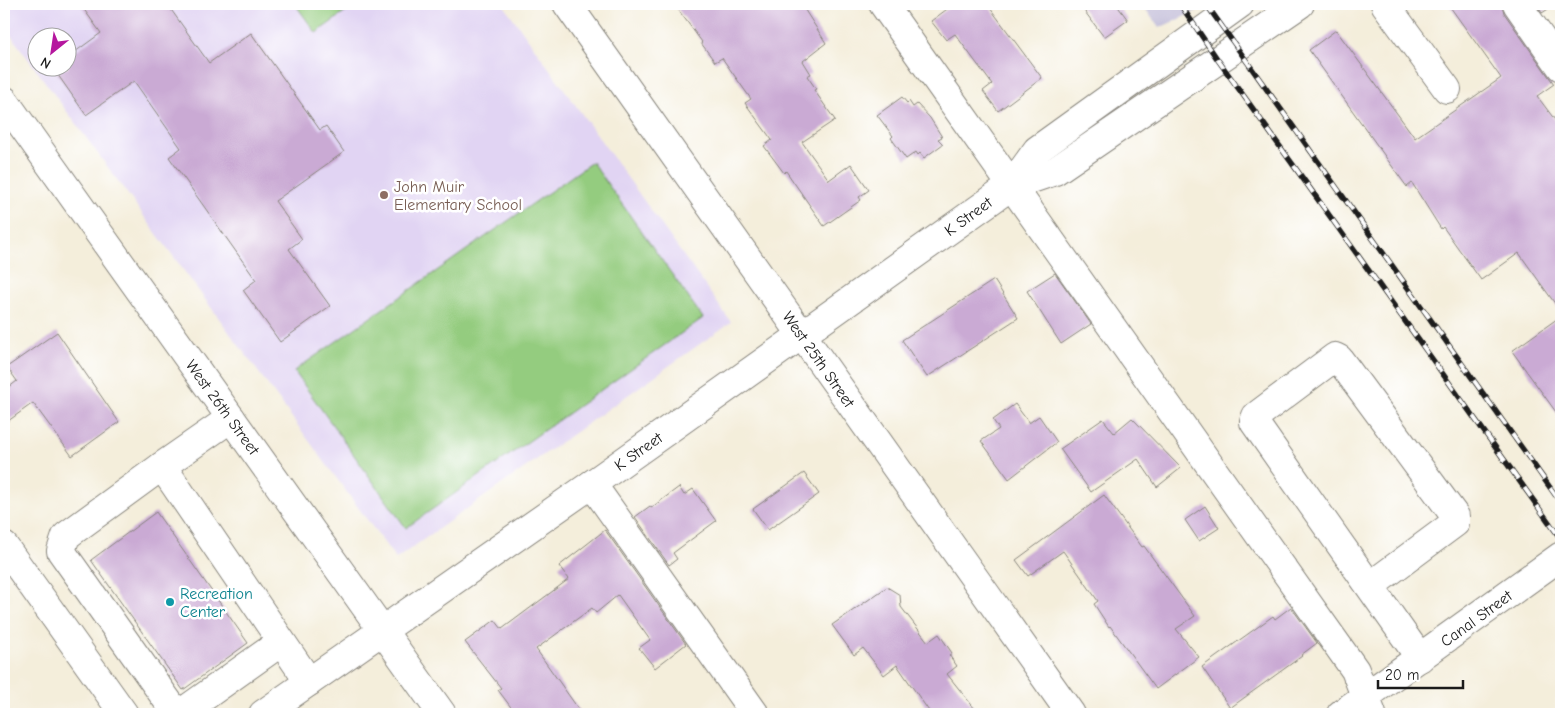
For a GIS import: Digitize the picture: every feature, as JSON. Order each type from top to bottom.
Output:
[{"type":"street","name":"West 25th Street","points":[[567,4],[1071,714]]},
{"type":"street","points":[[883,4],[1355,670],[1369,706]]},
{"type":"street","name":"K Street","points":[[1011,186],[1038,150],[1240,4]]},
{"type":"street","name":"K Street","points":[[263,714],[802,336],[1011,186],[1055,171],[1300,4]]},
{"type":"street","points":[[1385,4],[1447,89]]},
{"type":"street","points":[[1517,4],[1561,67]]},
{"type":"street","name":"West 26th Street","points":[[4,100],[12,130],[231,418],[442,714]]},
{"type":"street","points":[[1370,586],[1455,523],[1455,516],[1339,359],[1335,357],[1256,416],[1254,422],[1420,658]]},
{"type":"street","points":[[231,418],[66,536],[61,551],[178,714],[282,642]]},
{"type":"street","points":[[162,466],[309,682]]},
{"type":"street","points":[[592,484],[755,714]]},
{"type":"street","points":[[4,546],[124,714]]},
{"type":"street","name":"Canal Street","points":[[1341,714],[1369,706],[1420,658],[1561,556]]},
{"type":"shaded area","name":"John Muir Elementary School","points":[[4,4],[503,4],[731,322],[396,559],[42,78],[78,78],[78,28],[28,28],[28,59],[4,26]]},
{"type":"shaded area","points":[[1142,4],[1212,4],[1159,28]]},
{"type":"green space","points":[[295,4],[357,4],[316,33]]},
{"type":"green space","points":[[592,162],[703,318],[406,528],[294,371]]},
{"type":"building","points":[[80,4],[167,4],[209,63],[251,33],[320,130],[326,126],[344,152],[275,201],[302,239],[289,249],[330,306],[280,342],[243,290],[256,280],[169,157],[181,148],[134,81],[86,115],[60,78],[78,78],[78,50],[101,33]]},
{"type":"building","points":[[674,4],[801,4],[826,43],[803,61],[811,74],[807,76],[816,89],[814,90],[835,120],[802,142],[829,180],[851,164],[869,190],[859,197],[861,200],[824,226],[786,171],[784,173],[764,146],[772,140],[745,103],[751,99],[722,58],[715,62]]},
{"type":"building","points":[[954,4],[987,4],[1042,78],[998,111],[983,91],[992,84],[955,34],[946,40],[931,21]]},
{"type":"building","points":[[1079,4],[1116,4],[1128,20],[1104,37]]},
{"type":"building","points":[[1448,4],[1502,4],[1504,13],[1554,84],[1537,96],[1561,128],[1561,312],[1519,253],[1481,280],[1443,227],[1441,229],[1412,183],[1407,187],[1309,50],[1336,30],[1415,138],[1501,78]]},
{"type":"building","points":[[1536,4],[1556,4],[1542,13]]},
{"type":"building","points":[[902,97],[907,103],[909,101],[913,107],[917,104],[930,118],[942,137],[938,139],[943,144],[924,158],[920,153],[918,155],[916,152],[906,159],[891,138],[893,136],[877,115]]},
{"type":"building","points":[[1055,273],[1091,324],[1061,344],[1027,291]]},
{"type":"building","points":[[994,280],[1018,318],[927,377],[902,340]]},
{"type":"building","points":[[1561,316],[1561,419],[1512,351]]},
{"type":"building","points":[[57,332],[119,422],[72,456],[33,403],[4,424],[4,391],[17,381],[7,367]]},
{"type":"building","points":[[1015,404],[1029,423],[1039,416],[1057,442],[1009,479],[981,441],[999,429],[993,420]]},
{"type":"building","points":[[1132,418],[1181,468],[1157,487],[1138,459],[1091,492],[1060,449],[1103,419],[1114,433]]},
{"type":"building","points":[[804,473],[819,494],[768,530],[753,509]]},
{"type":"building","points":[[679,487],[684,495],[693,489],[716,521],[673,553],[677,559],[669,565],[635,517],[650,506],[651,508]]},
{"type":"building","points":[[1104,495],[1195,616],[1176,629],[1199,657],[1156,689],[1109,627],[1094,604],[1098,601],[1063,551],[1028,576],[1016,560]]},
{"type":"building","points":[[1205,506],[1219,528],[1199,541],[1185,520]]},
{"type":"building","name":"Recreation Center","points":[[156,512],[248,643],[183,690],[91,560]]},
{"type":"building","points":[[605,530],[686,644],[655,668],[639,648],[650,640],[618,595],[596,613],[592,608],[536,649],[582,714],[516,714],[498,690],[501,688],[465,642],[495,620],[502,629],[569,579],[559,566]]},
{"type":"building","points":[[887,587],[900,595],[901,607],[928,642],[939,634],[952,653],[949,655],[957,666],[947,674],[979,714],[931,714],[897,665],[884,675],[863,648],[854,655],[832,625]]},
{"type":"building","points":[[1291,607],[1317,643],[1230,708],[1202,667],[1273,616],[1275,619]]},
{"type":"railway","points":[[1180,4],[1218,60],[1561,539]]},
{"type":"railway","points":[[1206,4],[1561,503]]},
{"type":"place","name":"John Muir Elementary School","points":[[384,195]]},
{"type":"place","name":"Recreation Center","points":[[170,602]]}]
